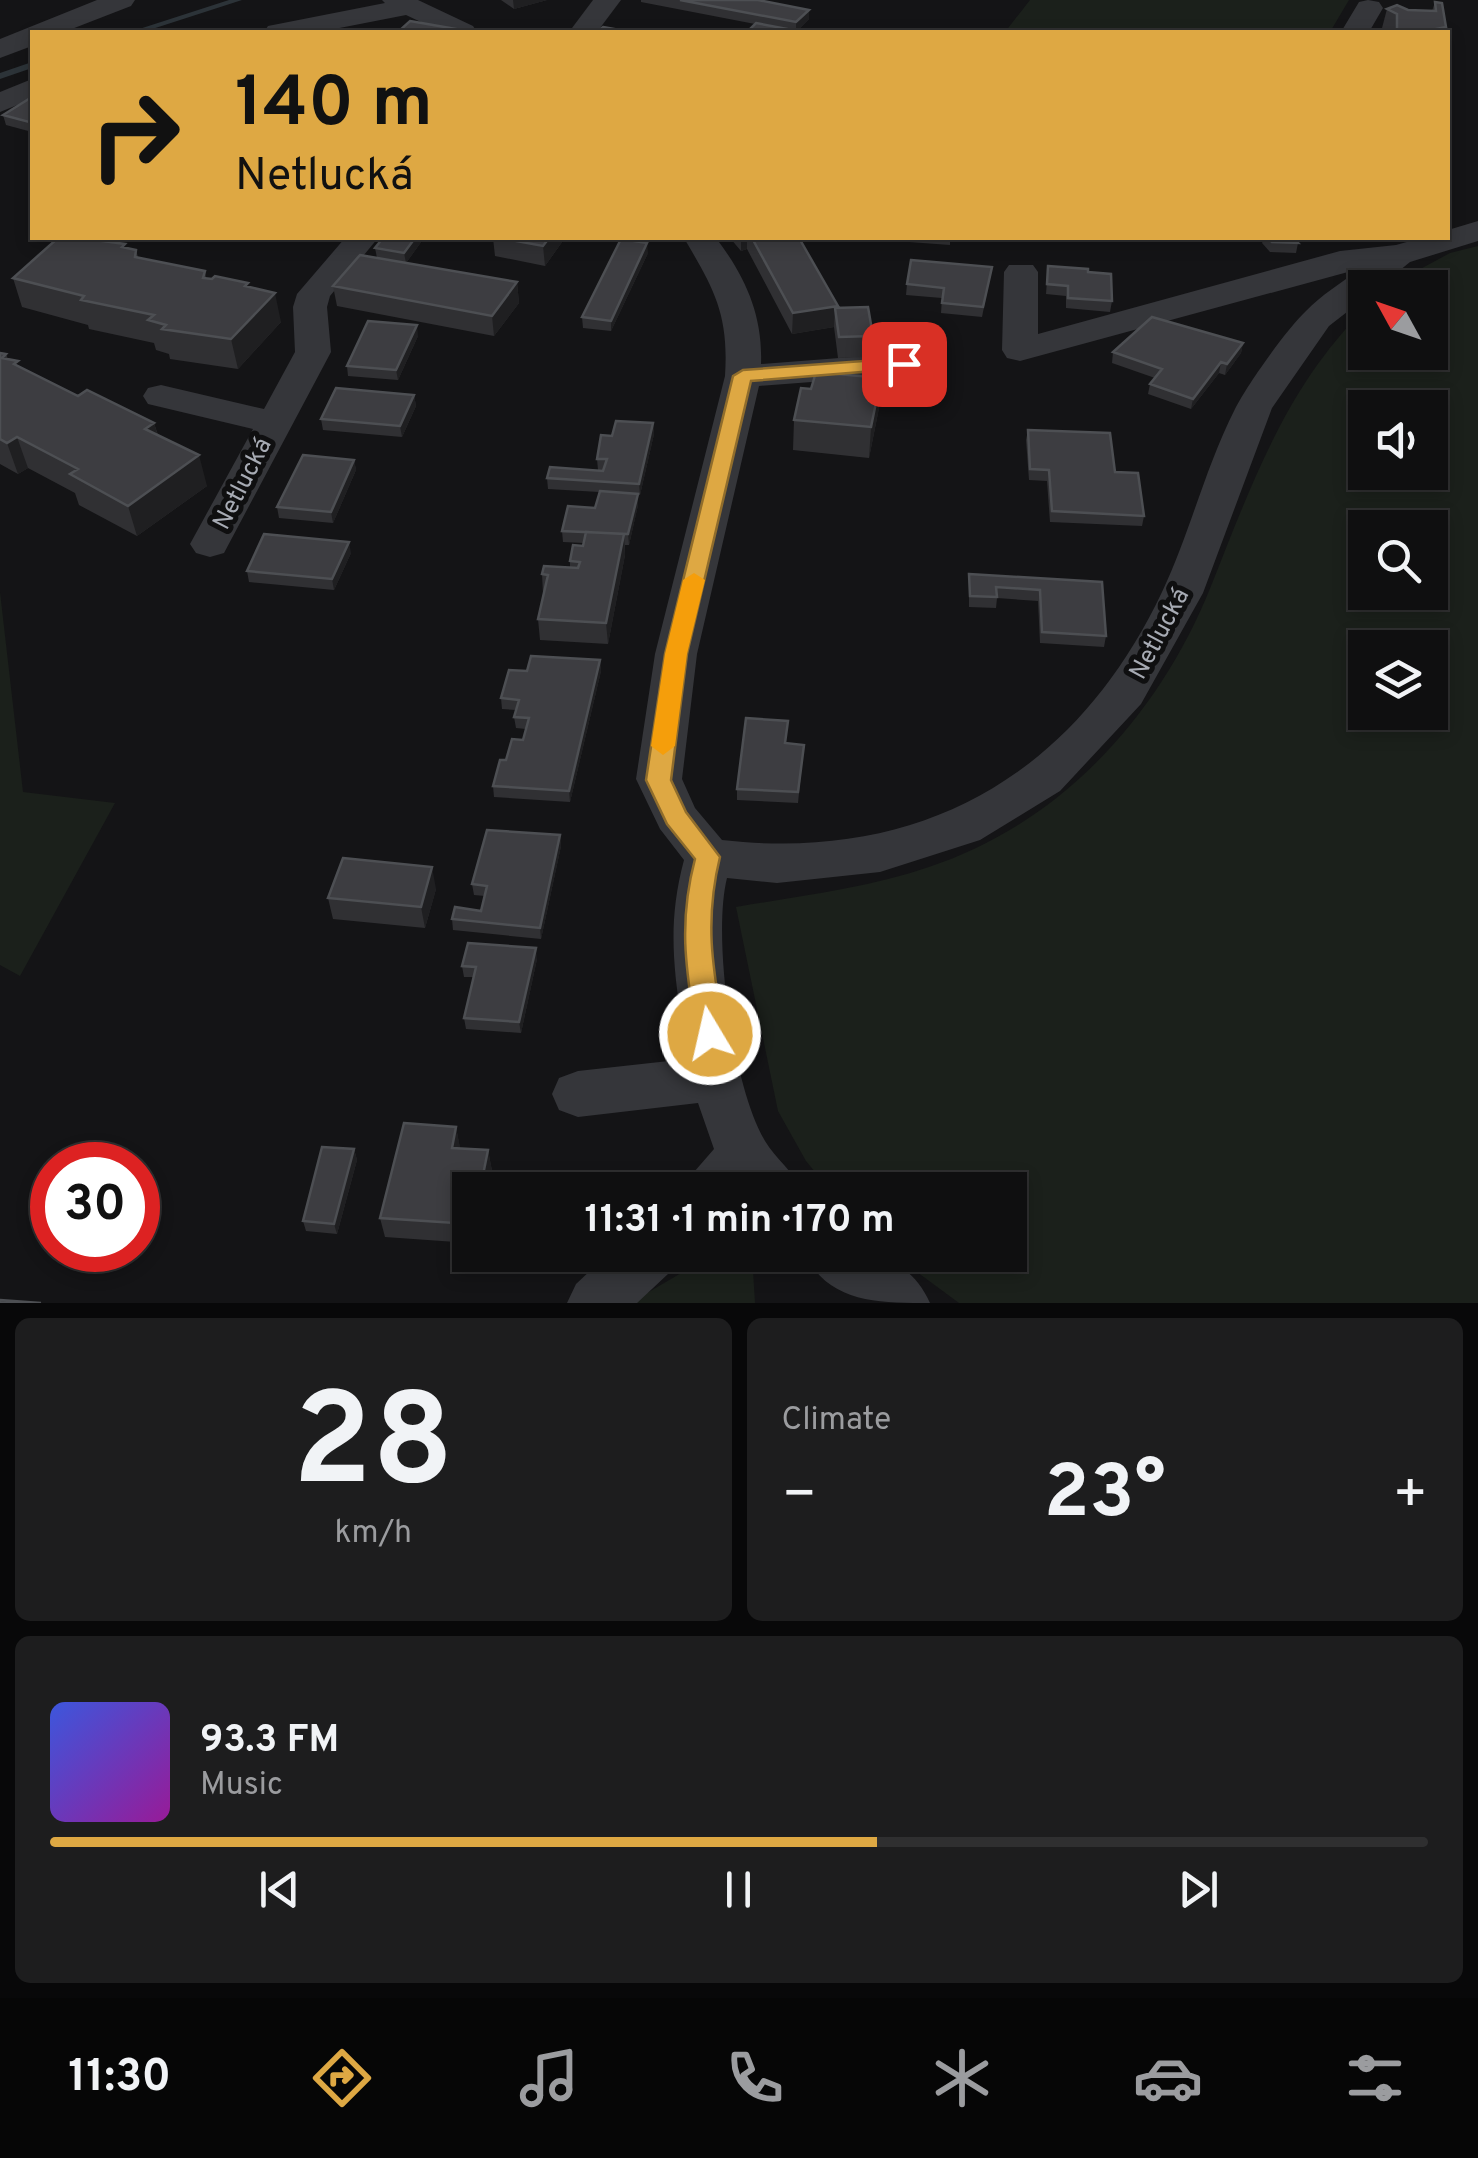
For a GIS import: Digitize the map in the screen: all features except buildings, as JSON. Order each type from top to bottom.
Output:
[{"type":"street","points":[[46,30],[121,0]]},
{"type":"street","points":[[584,30],[607,0]]},
{"type":"street","points":[[287,30],[401,4],[459,30]]},
{"type":"street","points":[[0,49],[30,37]]},
{"type":"street","points":[[0,102],[30,89]]},
{"type":"street","name":"Netlucká","points":[[1450,237],[1478,231]]},
{"type":"street","name":"Netlucká","points":[[210,544],[272,422],[313,352],[310,307],[314,294],[360,240]]},
{"type":"street","points":[[702,240],[722,267],[742,309],[746,342],[743,376],[676,654],[658,780],[676,817],[708,857],[699,893],[695,942],[716,1078],[741,1172]]},
{"type":"street","points":[[1021,272],[1020,350],[1340,262],[1420,244]]},
{"type":"street","name":"Netlucká","points":[[708,857],[776,865],[880,854],[964,827],[1044,778],[1126,694],[1182,593],[1254,408],[1317,319],[1420,244]]},
{"type":"street","points":[[743,376],[904,364]]},
{"type":"street","name":"Netlucká","points":[[161,396],[272,422]]},
{"type":"street","points":[[578,1094],[716,1078]]},
{"type":"street","points":[[596,1303],[630,1272]]},
{"type":"street","points":[[857,1272],[901,1303]]},
{"type":"shaded area","points":[[1030,0],[1349,0],[1331,30],[1007,30]]},
{"type":"shaded area","points":[[1478,246],[1478,1303],[959,1303],[917,1272],[1027,1272],[1027,1172],[815,1172],[778,1111],[736,907],[858,886],[929,867],[977,848],[1022,823],[1101,758],[1164,678],[1190,633],[1273,439],[1337,339],[1348,327],[1348,370],[1448,370],[1448,270],[1418,270],[1450,253]]},
{"type":"shaded area","points":[[0,592],[23,792],[115,803],[20,976],[0,965]]},
{"type":"shaded area","points":[[683,1272],[753,1272],[755,1303],[630,1303]]},
{"type":"waterway","points":[[141,30],[238,0]]},
{"type":"waterway","points":[[0,76],[30,66]]},
{"type":"slow traffic","points":[[663,746],[676,654],[694,580]]},
{"type":"route","points":[[710,1034],[695,942],[699,893],[708,857],[676,817],[658,780],[676,654],[743,376],[904,364]]}]
